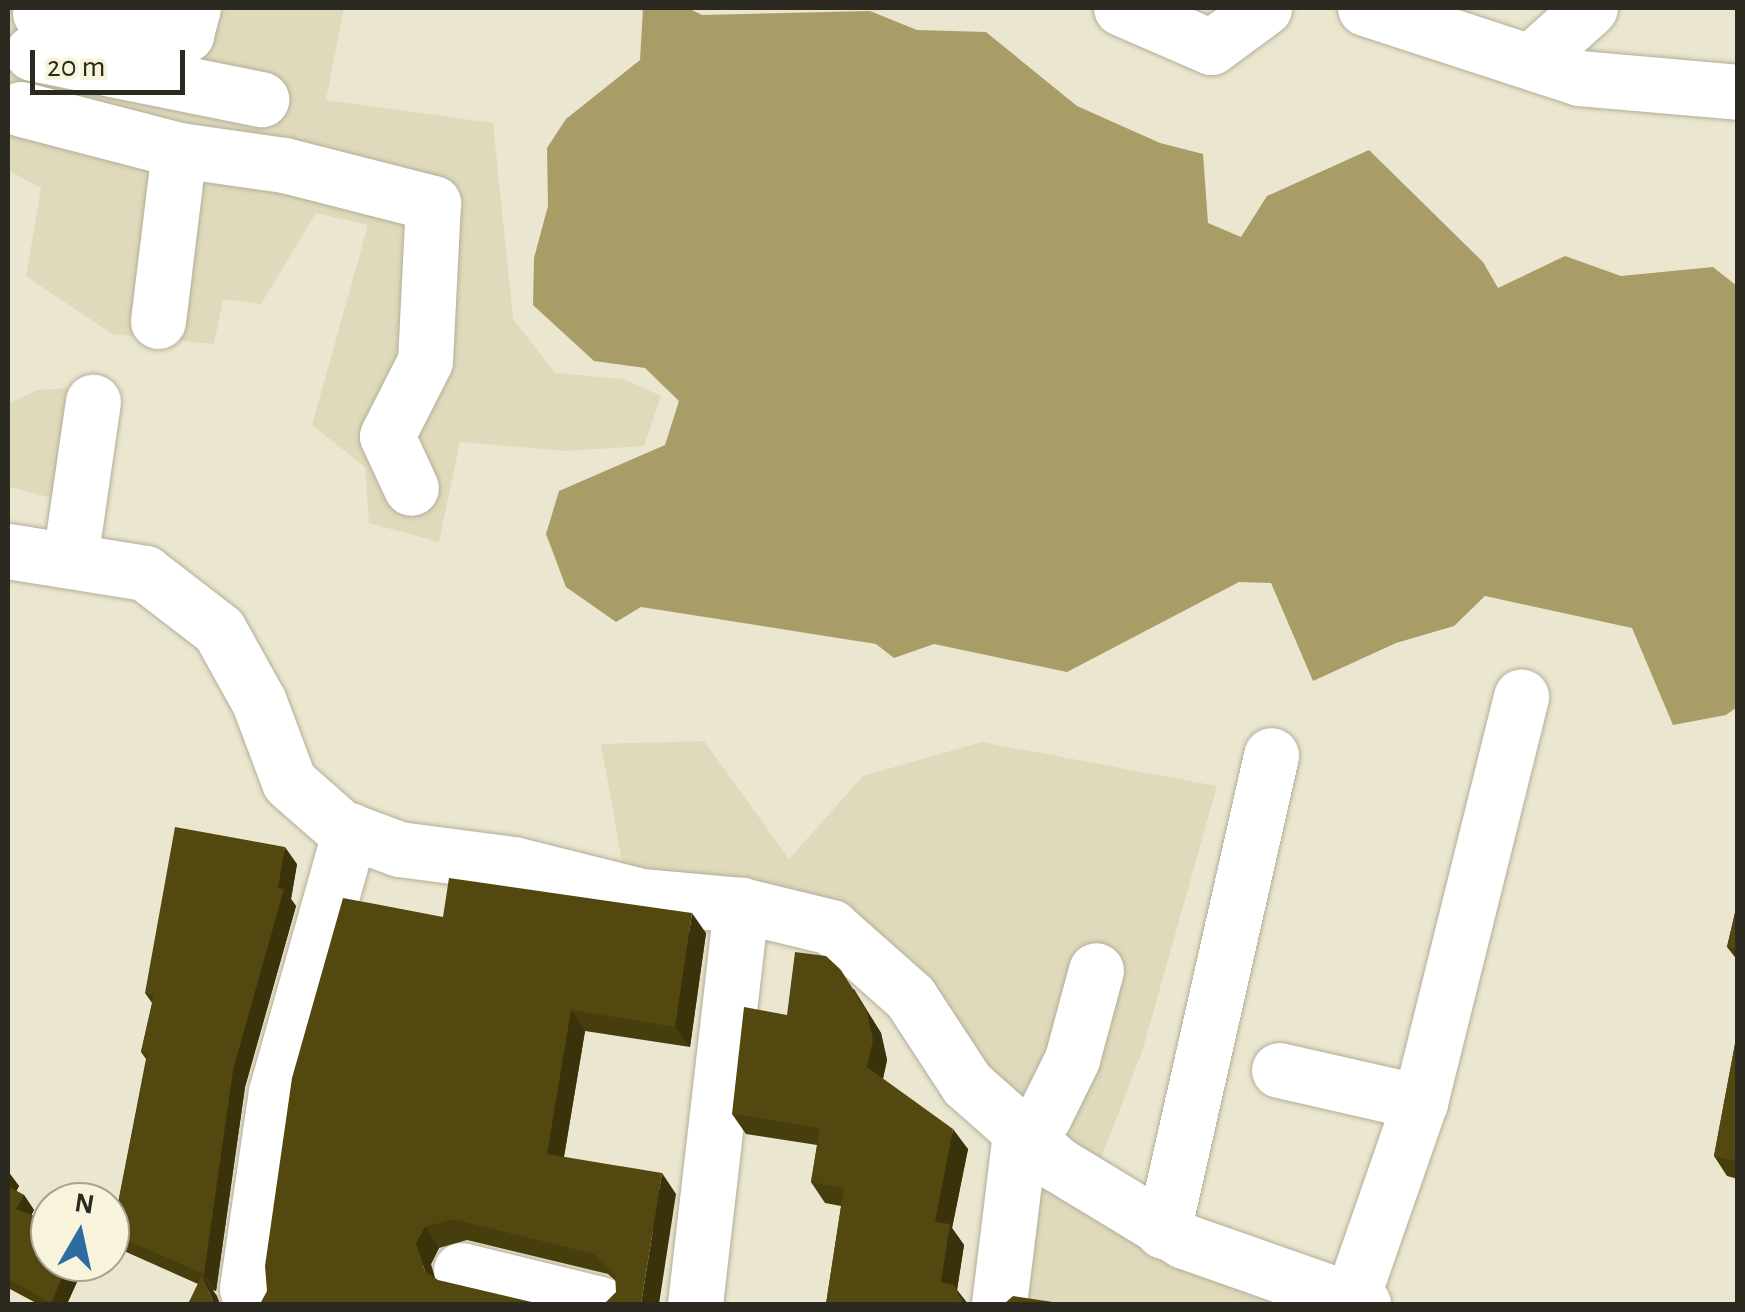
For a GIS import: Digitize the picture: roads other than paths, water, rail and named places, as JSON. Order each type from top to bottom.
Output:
[{"type":"street","points":[[38,24],[186,34],[192,8]]},
{"type":"street","points":[[1122,8],[1211,47],[1264,8]]},
{"type":"street","points":[[1365,8],[1579,78],[1738,92]]},
{"type":"street","points":[[1531,61],[1590,8]]},
{"type":"street","points":[[38,24],[262,99]]},
{"type":"street","points":[[38,24],[18,129],[284,165],[433,203],[425,361],[387,436],[411,488]]},
{"type":"street","points":[[158,321],[179,150]]},
{"type":"street","points":[[70,559],[93,402]]},
{"type":"street","points":[[8,551],[146,573],[219,630],[259,702],[289,782],[350,830],[399,849],[513,864],[641,896],[741,905],[831,927],[910,998],[968,1084],[1057,1164],[1163,1231],[1357,1302],[1420,1102],[1522,696]]},
{"type":"street","points":[[1163,1231],[1271,754]]},
{"type":"street","points":[[251,1304],[247,1288],[276,1092],[350,830]]},
{"type":"street","points":[[696,1304],[741,905]]},
{"type":"street","points":[[999,1304],[1020,1132],[1044,1116],[1072,1059],[1096,970]]},
{"type":"street","points":[[1279,1070],[1420,1102]]},
{"type":"street","points":[[461,1270],[600,1304]]}]
